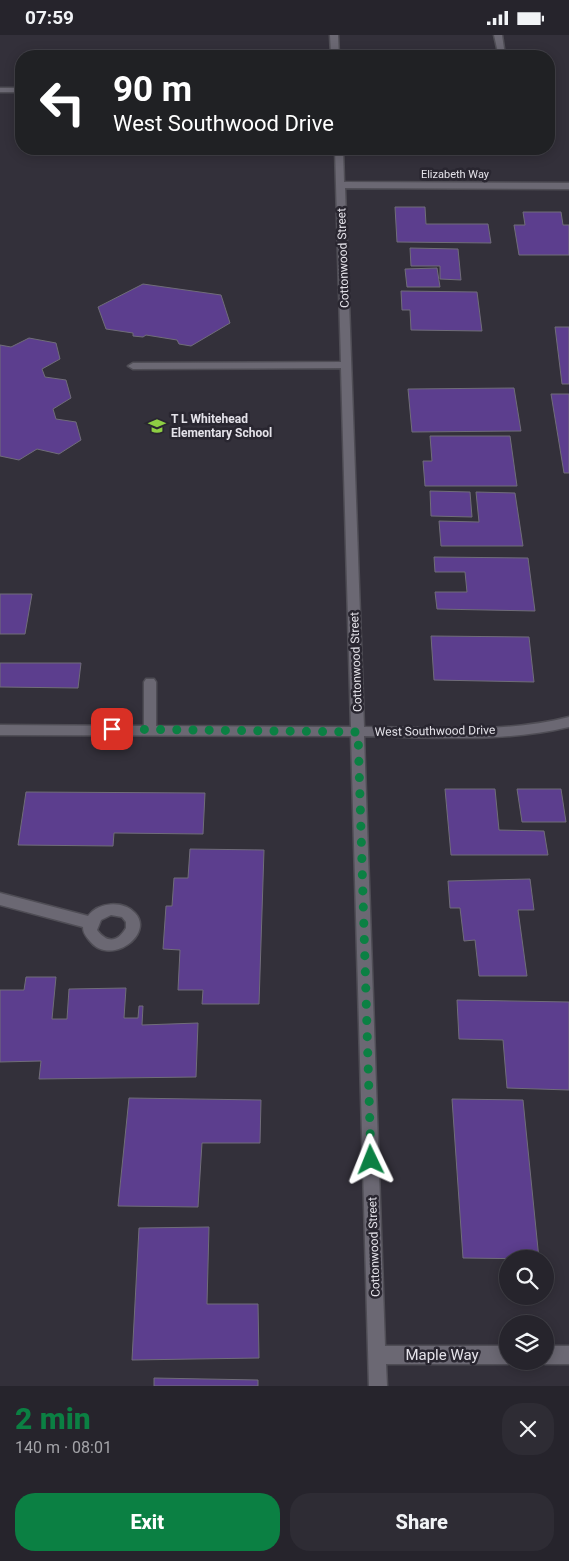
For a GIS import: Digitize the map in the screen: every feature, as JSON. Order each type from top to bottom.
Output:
[{"type":"street","points":[[334,35],[335,50]]},
{"type":"street","points":[[498,35],[501,50]]},
{"type":"street","points":[[0,90],[15,90]]},
{"type":"street","name":"Cottonwood Street","points":[[339,155],[378,1386]]},
{"type":"street","name":"Elizabeth Way","points":[[340,185],[569,186]]},
{"type":"street","points":[[133,365],[346,365]]},
{"type":"street","points":[[150,682],[150,729]]},
{"type":"street","name":"West Southwood Drive","points":[[0,730],[150,729],[484,732],[549,727],[569,723]]},
{"type":"street","points":[[0,899],[91,923]]},
{"type":"street","name":"Maple Way","points":[[377,1355],[499,1355]]},
{"type":"street","points":[[554,1355],[569,1355]]},
{"type":"building","points":[[395,207],[425,207],[426,224],[488,224],[491,243],[397,242]]},
{"type":"building","points":[[523,212],[561,212],[563,225],[569,225],[569,255],[519,255],[514,225],[525,225]]},
{"type":"building","points":[[410,248],[458,249],[461,280],[440,279],[440,266],[411,266]]},
{"type":"building","points":[[437,268],[440,287],[407,287],[405,269]]},
{"type":"building","points":[[143,284],[221,295],[230,323],[191,346],[179,344],[177,340],[146,335],[143,337],[133,336],[133,333],[106,329],[98,307]]},
{"type":"building","points":[[401,291],[477,292],[482,331],[411,330],[410,310],[402,310]]},
{"type":"building","points":[[555,327],[569,327],[569,384],[562,384]]},
{"type":"building","points":[[29,338],[56,343],[60,359],[42,369],[45,377],[66,380],[71,398],[53,409],[56,419],[76,422],[81,440],[59,454],[37,449],[19,460],[0,456],[0,345],[11,347]]},
{"type":"building","points":[[514,388],[521,431],[412,432],[408,389]]},
{"type":"building","points":[[551,394],[569,394],[569,473],[564,473]]},
{"type":"building","points":[[430,436],[510,436],[517,486],[425,486],[423,461],[432,461]]},
{"type":"building","points":[[430,491],[470,492],[472,517],[431,516]]},
{"type":"building","points":[[476,492],[515,493],[523,546],[441,546],[439,521],[479,522]]},
{"type":"building","points":[[434,557],[528,558],[535,611],[437,609],[435,592],[467,592],[465,572],[435,572]]},
{"type":"building","points":[[0,594],[32,594],[25,634],[0,634]]},
{"type":"building","points":[[431,636],[529,637],[534,682],[434,680]]},
{"type":"building","points":[[0,663],[81,663],[78,688],[0,687]]},
{"type":"building","points":[[445,789],[495,789],[499,830],[544,831],[548,855],[451,855]]},
{"type":"building","points":[[517,789],[561,789],[566,822],[522,822]]},
{"type":"building","points":[[26,792],[205,793],[203,834],[114,833],[113,846],[18,845]]},
{"type":"building","points":[[190,849],[264,850],[259,1004],[202,1004],[203,990],[178,990],[180,950],[163,949],[166,906],[172,906],[174,878],[188,878]]},
{"type":"building","points":[[530,879],[534,910],[518,910],[527,976],[479,976],[475,940],[464,941],[460,908],[450,908],[448,881]]},
{"type":"building","points":[[26,977],[56,977],[52,1019],[67,1019],[69,989],[126,988],[124,1018],[138,1018],[139,1006],[143,1006],[142,1025],[198,1023],[196,1077],[39,1079],[41,1061],[0,1062],[0,990],[24,990]]},
{"type":"building","points":[[457,1000],[569,1002],[569,1090],[507,1088],[503,1040],[459,1039]]},
{"type":"building","points":[[129,1098],[261,1100],[260,1143],[202,1143],[198,1207],[118,1206]]},
{"type":"building","points":[[452,1099],[523,1100],[538,1250],[499,1250],[499,1258],[463,1258]]},
{"type":"building","points":[[209,1227],[207,1304],[258,1304],[259,1358],[132,1360],[139,1228]]},
{"type":"building","points":[[154,1378],[258,1380],[258,1386],[154,1386]]},
{"type":"place","name":"T L Whitehead Elementary School","points":[[157,426]]},
{"type":"route","points":[[112,729],[358,732],[371,1160]]}]
